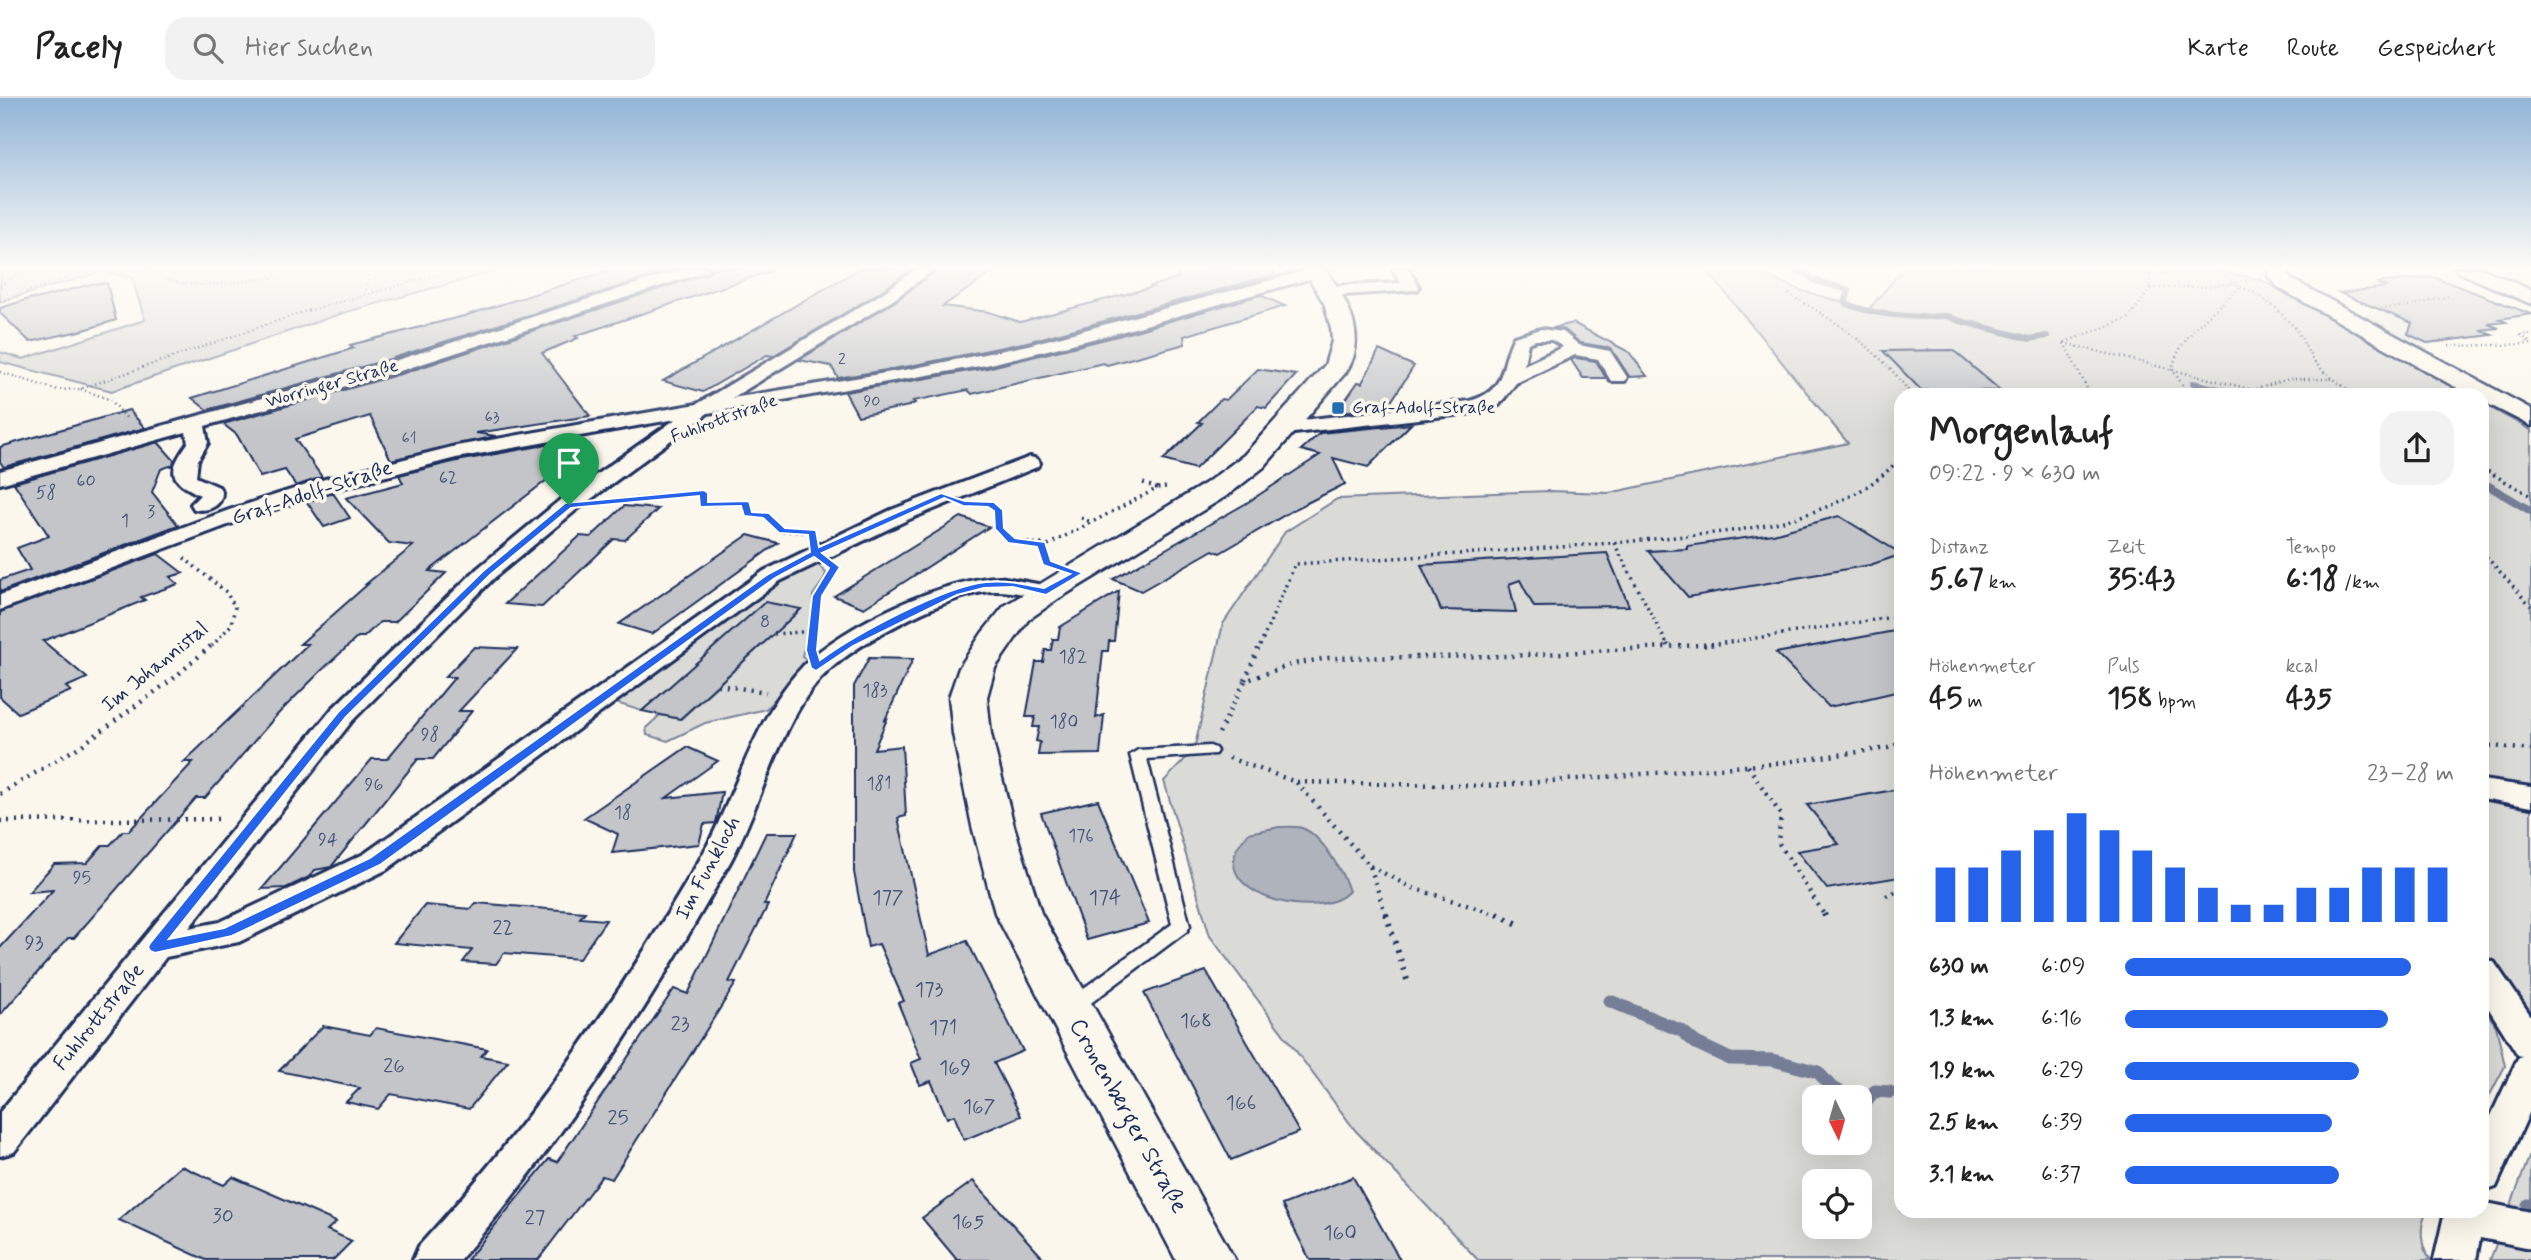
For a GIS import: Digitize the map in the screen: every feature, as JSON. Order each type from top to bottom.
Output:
[{"type":"main road","name":"Cronenberger Straße","points":[[1206,1260],[1018,913],[992,826],[972,734],[968,697],[977,668],[994,640],[1016,613],[1062,582],[1217,489],[1254,461],[1337,368],[1344,355],[1347,337],[1343,322]]},
{"type":"street","name":"Worringer Straße","points":[[0,478],[397,366],[533,322]]},
{"type":"street","points":[[706,406],[846,322]]},
{"type":"street","name":"Graf-Adolf-Straße","points":[[0,603],[282,500],[377,471],[471,448],[633,418],[986,360],[1141,322]]},
{"type":"street","points":[[2355,322],[2475,388]]},
{"type":"street","points":[[1285,428],[1472,407],[1492,401],[1509,380],[1520,341],[1525,337],[1534,334],[1558,336],[1567,340],[1573,349]]},
{"type":"street","points":[[1509,380],[1573,349],[1604,355],[1618,377]]},
{"type":"street","name":"Graf-Adolf-Straße","points":[[757,377],[766,389],[806,390]]},
{"type":"street","name":"Fuhlrottstraße","points":[[643,451],[728,414],[806,390]]},
{"type":"street","points":[[2489,396],[2531,419]]},
{"type":"street","name":"Fuhlrottstraße","points":[[0,1140],[342,715],[486,573],[569,505],[706,406]]},
{"type":"street","name":"Graf-Adolf-Straße","points":[[633,418],[654,420],[667,425],[668,433]]},
{"type":"street","points":[[195,424],[198,443],[187,458],[185,470],[186,480],[211,492],[211,498],[202,504]]},
{"type":"street","points":[[155,947],[227,933],[375,862],[772,576],[815,553],[944,495],[1030,463]]},
{"type":"street","name":"Im Funkloch","points":[[434,1260],[466,1225],[552,1118],[612,1033],[711,869],[791,696],[816,668],[849,644],[954,593],[984,585],[1062,582]]},
{"type":"street","points":[[2489,790],[2531,797]]},
{"type":"street","points":[[2489,982],[2531,1045]]},
{"type":"street","points":[[2489,1160],[2531,1068]]},
{"type":"street","points":[[2455,1260],[2463,1218]]},
{"type":"street","points":[[2481,1218],[2531,1230]]},
{"type":"lane","name":"Cronenberger Straße","points":[[1070,1009],[1181,926],[1138,755],[1210,751]]},
{"type":"path","points":[[0,372],[57,390],[80,389],[278,322]]},
{"type":"path","points":[[1835,322],[1887,367],[1905,388]]},
{"type":"path","points":[[2064,343],[2118,322]]},
{"type":"path","points":[[2185,388],[2172,369],[2174,356],[2185,338],[2202,322]]},
{"type":"path","points":[[2290,322],[2297,330],[2312,359],[2346,388]]},
{"type":"path","points":[[2448,346],[2531,344],[2522,335],[2531,334]]},
{"type":"path","points":[[2064,343],[2251,388]]},
{"type":"path","points":[[2064,343],[2086,388]]},
{"type":"path","points":[[2258,388],[2289,379],[2334,379]]},
{"type":"path","points":[[80,389],[111,400],[120,412]]},
{"type":"path","points":[[1894,467],[1856,494],[1800,516],[1729,531],[1614,543],[1295,564],[1245,681],[1210,751],[1296,782],[1487,786],[1747,765],[1894,746]]},
{"type":"path","points":[[2489,472],[2531,496]]},
{"type":"path","points":[[1042,548],[1157,488],[1143,482]]},
{"type":"path","points":[[569,505],[704,493],[704,505],[745,503],[747,514],[765,515],[782,531],[813,532],[815,553],[835,567],[817,596],[812,650],[816,668]]},
{"type":"path","points":[[944,495],[963,503],[990,504],[999,510],[999,529],[1012,541],[1041,544],[1046,562],[1062,582]]},
{"type":"path","points":[[1081,518],[1091,522]]},
{"type":"path","name":"Im Johannistal","points":[[0,794],[82,745],[133,708],[210,649],[231,625],[235,607],[226,592],[162,543]]},
{"type":"path","points":[[1614,543],[1669,648]]},
{"type":"path","points":[[2489,560],[2531,606]]},
{"type":"path","points":[[1245,681],[1293,664],[1329,658],[1510,656],[1669,648],[1821,630],[1894,617]]},
{"type":"path","points":[[774,634],[814,631]]},
{"type":"path","points":[[718,685],[791,696]]},
{"type":"path","points":[[2489,746],[2531,750]]},
{"type":"path","points":[[1747,765],[1781,816],[1778,842],[1827,920]]},
{"type":"path","points":[[1296,782],[1370,866],[1410,887],[1489,911],[1518,924]]},
{"type":"path","points":[[0,821],[207,819]]},
{"type":"path","points":[[1370,866],[1408,983]]},
{"type":"path","points":[[1886,896],[1894,893]]},
{"type":"shaded area","points":[[138,322],[316,322],[112,391],[0,362],[0,352],[23,359]]},
{"type":"shaded area","points":[[1749,322],[2337,322],[2456,388],[1894,388],[1894,1218],[2425,1218],[2422,1236],[2431,1260],[1478,1260],[1355,1130],[1210,936],[1164,781],[1194,750],[1223,624],[1285,532],[1337,499],[1549,491],[1609,493],[1848,443]]},
{"type":"shaded area","points":[[2374,322],[2408,322],[2449,344],[2415,345]]},
{"type":"shaded area","points":[[2489,407],[2531,430],[2531,793],[2489,787]]},
{"type":"shaded area","points":[[813,559],[826,573],[813,595],[813,618],[802,656],[809,660],[766,709],[705,723],[668,741],[647,735],[646,728],[660,715],[681,719],[800,610],[766,602],[642,711],[609,701],[779,579]]},
{"type":"shaded area","points":[[2489,797],[2531,803],[2531,1020],[2489,957]]},
{"type":"shaded area","points":[[1279,827],[1302,828],[1317,838],[1337,865],[1349,891],[1336,900],[1318,904],[1297,904],[1257,893],[1242,882],[1235,868],[1238,846],[1249,833]]},
{"type":"shaded area","points":[[2489,1016],[2496,1026],[2505,1066],[2489,1097]]},
{"type":"shaded area","points":[[2531,1152],[2531,1260],[2490,1260]]},
{"type":"building","points":[[10,322],[109,322],[84,330],[30,342]]},
{"type":"building","points":[[440,322],[506,322],[390,359],[207,410],[192,398],[354,348],[350,345]]},
{"type":"building","points":[[558,322],[617,322],[575,336],[578,338],[542,353],[590,416],[476,433],[496,436],[391,460],[370,416],[295,439],[322,477],[296,486],[285,470],[260,477],[237,435],[223,424],[404,373]]},
{"type":"building","points":[[766,322],[829,322],[773,356],[767,355],[703,392],[663,381]]},
{"type":"building","points":[[861,322],[1100,322],[1027,342],[838,378],[831,366],[799,360]]},
{"type":"building","points":[[1166,322],[1230,322],[1184,336],[1185,344],[1107,365],[1103,363],[972,394],[968,390],[913,401],[915,403],[909,406],[858,416],[845,392],[987,368]]},
{"type":"building","points":[[2504,322],[2488,324],[2499,328],[2480,330],[2492,335],[2427,343],[2408,334],[2412,323]]},
{"type":"building","points":[[1573,323],[1629,352],[1647,376],[1629,377],[1611,348],[1580,343],[1565,330],[1553,328]]},
{"type":"building","points":[[1379,350],[1414,366],[1387,408],[1337,412],[1358,382],[1362,383]]},
{"type":"building","points":[[1953,350],[1997,388],[1919,388],[1883,351]]},
{"type":"building","points":[[1575,358],[1596,361],[1606,378],[1583,378],[1571,360]]},
{"type":"building","points":[[1258,369],[1296,375],[1266,408],[1258,406],[1195,469],[1163,460],[1202,423],[1198,422],[1221,399],[1226,400]]},
{"type":"building","points":[[129,410],[145,428],[4,467],[0,462],[0,447]]},
{"type":"building","points":[[1411,424],[1368,467],[1333,458],[1345,484],[1295,509],[1220,553],[1213,550],[1141,591],[1113,579],[1245,504],[1320,455],[1301,450],[1320,433]]},
{"type":"building","points":[[158,442],[174,460],[173,465],[161,469],[152,492],[178,525],[0,592],[0,580],[30,570],[17,548],[49,536],[14,483]]},
{"type":"building","points":[[551,444],[587,449],[429,571],[446,573],[395,622],[380,622],[364,637],[358,637],[322,670],[276,716],[205,798],[196,798],[74,938],[68,938],[0,1015],[0,948],[53,890],[29,892],[54,864],[87,863],[103,845],[110,845],[123,831],[129,831],[193,762],[184,762],[308,644],[300,644],[413,546],[389,543],[346,498],[403,483],[399,475],[457,461]]},
{"type":"building","points":[[333,493],[350,518],[324,527],[307,502]]},
{"type":"building","points":[[624,506],[658,509],[625,540],[614,539],[542,607],[505,604],[580,536],[591,537]]},
{"type":"building","points":[[1839,516],[1894,549],[1894,557],[1870,565],[1688,597],[1648,551],[1687,549],[1687,546],[1773,534]]},
{"type":"building","points":[[961,517],[989,527],[864,608],[834,596]]},
{"type":"building","points":[[748,535],[778,543],[652,634],[619,624]]},
{"type":"building","points":[[1607,553],[1629,606],[1534,607],[1520,580],[1509,584],[1516,612],[1441,610],[1421,565]]},
{"type":"building","points":[[158,554],[183,573],[170,577],[178,584],[141,597],[145,600],[43,641],[87,678],[66,687],[71,691],[18,713],[0,697],[0,612]]},
{"type":"building","points":[[1119,591],[1114,641],[1109,641],[1108,651],[1103,651],[1096,718],[1104,715],[1100,754],[1038,755],[1040,742],[1036,741],[1039,727],[1033,727],[1035,717],[1026,717],[1036,662],[1043,662],[1045,650],[1051,650],[1053,639],[1058,639],[1060,627]]},
{"type":"building","points":[[765,602],[801,609],[680,719],[642,711]]},
{"type":"building","points":[[1894,631],[1894,692],[1829,707],[1776,653]]},
{"type":"building","points":[[474,647],[517,649],[459,711],[472,711],[433,759],[418,759],[331,867],[315,870],[309,877],[286,888],[262,889],[372,759],[387,759],[455,677],[445,677]]},
{"type":"building","points":[[869,658],[913,659],[874,749],[902,746],[906,816],[898,818],[929,955],[967,941],[1023,1051],[994,1063],[1021,1116],[964,1140],[954,1115],[947,1118],[931,1081],[920,1085],[911,1063],[921,1059],[898,1003],[904,1001],[879,944],[868,947],[854,872],[854,686]]},
{"type":"building","points":[[687,747],[718,761],[666,798],[722,792],[716,823],[704,824],[699,844],[612,853],[618,834],[584,818]]},
{"type":"building","points":[[1894,790],[1894,878],[1827,889],[1797,851],[1839,844],[1807,805]]},
{"type":"building","points":[[1098,800],[1149,923],[1087,940],[1041,813]]},
{"type":"building","points":[[766,833],[797,833],[764,905],[768,905],[729,982],[736,983],[612,1179],[602,1176],[538,1260],[467,1260],[549,1159],[557,1162],[674,989],[688,994]]},
{"type":"building","points":[[476,903],[585,912],[580,918],[606,920],[579,959],[504,953],[496,964],[463,962],[472,950],[394,943],[425,905],[471,909]]},
{"type":"building","points":[[1206,971],[1299,1132],[1231,1160],[1144,993]]},
{"type":"building","points":[[323,1026],[370,1035],[376,1028],[487,1049],[481,1056],[508,1061],[469,1109],[391,1094],[378,1109],[346,1102],[360,1088],[279,1071]]},
{"type":"building","points":[[181,1166],[224,1185],[233,1177],[302,1207],[336,1222],[327,1230],[352,1241],[333,1260],[206,1260],[119,1220]]},
{"type":"building","points":[[1353,1177],[1400,1260],[1310,1260],[1282,1205]]},
{"type":"building","points":[[973,1181],[1045,1260],[957,1260],[922,1218]]},
{"type":"waterway","points":[[1966,322],[2030,339],[2047,336]]},
{"type":"waterway","points":[[2193,383],[2215,388]]},
{"type":"waterway","points":[[2489,486],[2531,511]]},
{"type":"waterway","points":[[1610,1001],[1682,1031],[1696,1043],[1730,1059],[1773,1060],[1818,1072],[1829,1085]]},
{"type":"waterway","points":[[1872,1095],[1875,1091],[1890,1092]]},
{"type":"place","name":"Graf-Adolf-Straße","points":[[1338,408]]},
{"type":"route","points":[[569,505],[486,573],[342,715],[155,947],[227,933],[375,862],[772,576],[815,553],[944,495],[963,503],[990,504],[999,510],[999,529],[1012,541],[1041,544],[1046,562],[1078,573],[1046,592],[1013,584],[984,585],[954,593],[882,626],[849,644],[816,668],[812,650],[817,596],[835,567],[815,553],[813,532],[782,531],[765,515],[747,514],[745,503],[704,505],[704,493],[569,505]]}]
